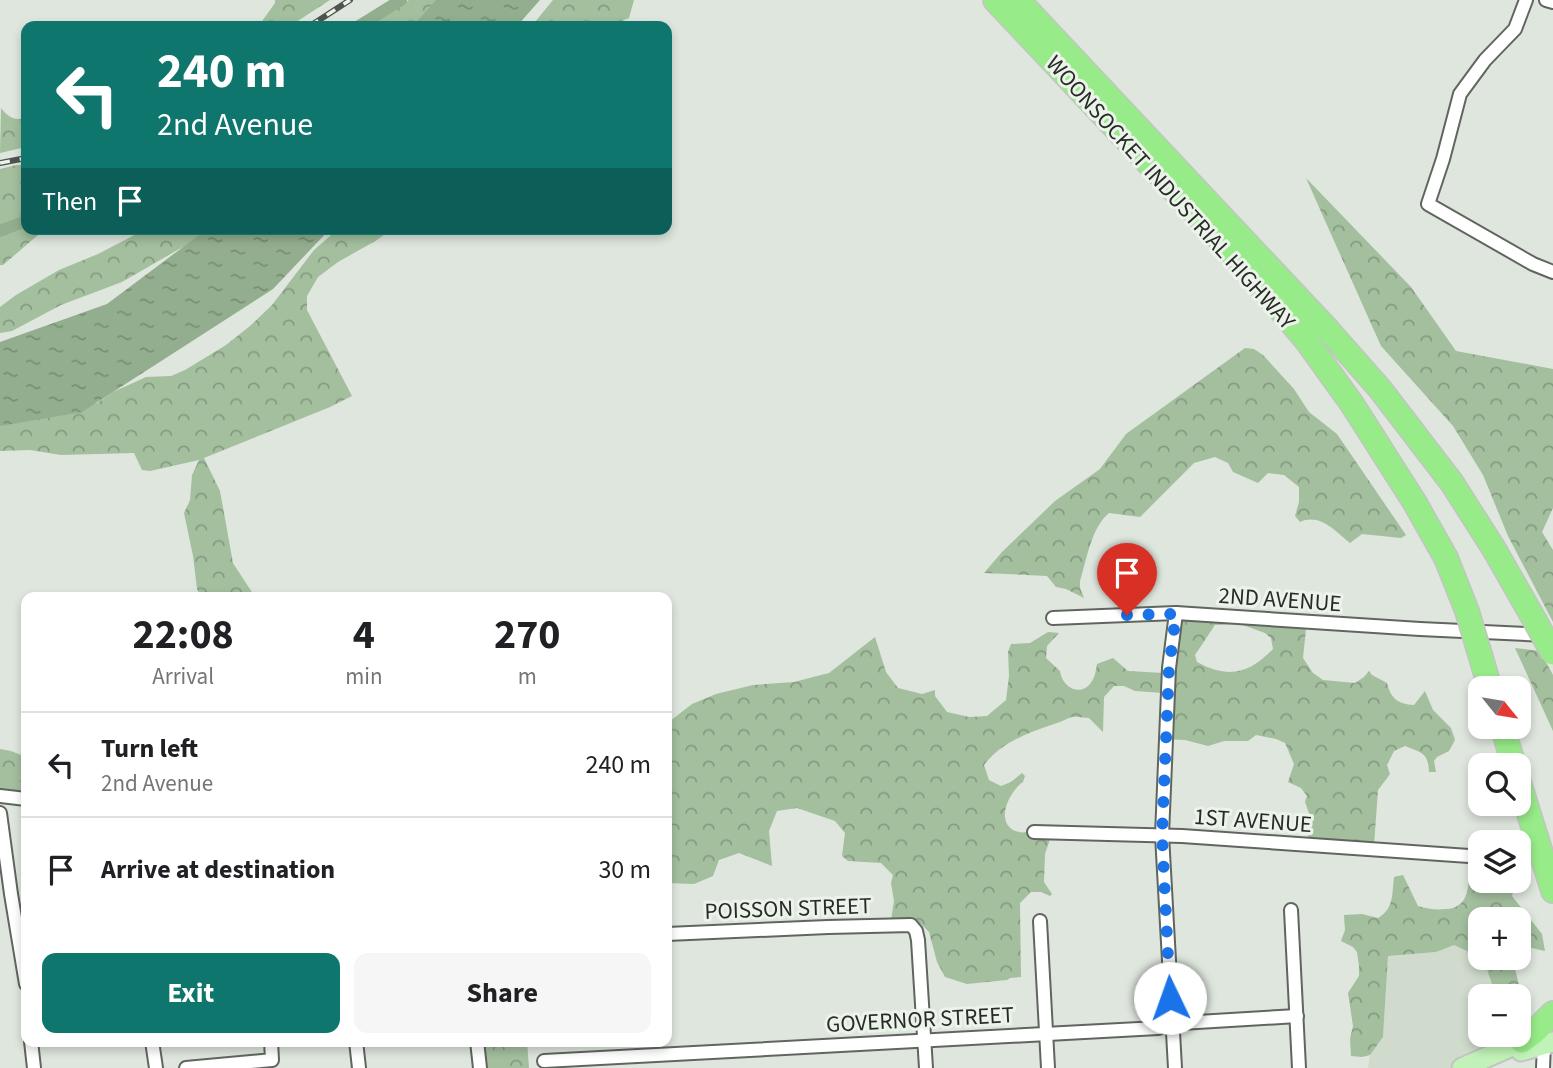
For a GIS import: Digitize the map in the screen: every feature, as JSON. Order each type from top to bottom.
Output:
[{"type":"highway","name":"WOONSOCKET INDUSTRIAL HIGHWAY","points":[[995,0],[1229,249],[1306,340],[1367,426],[1446,558],[1467,611],[1486,676]]},
{"type":"highway","name":"WOONSOCKET INDUSTRIAL HIGHWAY","points":[[1018,0],[1371,378],[1452,483],[1553,653]]},
{"type":"highway","points":[[1530,816],[1553,891]]},
{"type":"highway","points":[[1540,1042],[1534,1032],[1553,1013]]},
{"type":"main road","points":[[1462,1068],[1540,1042],[1553,1026]]},
{"type":"street","points":[[1526,0],[1515,29],[1485,60],[1460,94],[1428,204],[1533,264],[1553,272]]},
{"type":"street","points":[[1546,0],[1553,2]]},
{"type":"street","points":[[1175,1068],[1162,835],[1169,668],[1176,614]]},
{"type":"street","name":"2ND AVENUE","points":[[1054,618],[1176,614],[1553,636]]},
{"type":"street","points":[[0,797],[21,799]]},
{"type":"street","points":[[0,813],[21,954]]},
{"type":"street","name":"1ST AVENUE","points":[[1034,832],[1162,835],[1468,856]]},
{"type":"street","points":[[1291,910],[1299,1068]]},
{"type":"street","points":[[1040,921],[1048,1068]]},
{"type":"street","name":"POISSON STREET","points":[[672,934],[911,925],[918,940],[925,1040]]},
{"type":"street","name":"GOVERNOR STREET","points":[[544,1060],[1158,1028],[1297,1016]]},
{"type":"street","points":[[925,1040],[926,1068]]},
{"type":"street","points":[[1540,1042],[1543,1068]]},
{"type":"street","points":[[32,1047],[34,1068]]},
{"type":"street","points":[[153,1047],[156,1068]]},
{"type":"street","points":[[186,1068],[272,1059],[271,1047]]},
{"type":"street","points":[[357,1047],[359,1068]]},
{"type":"street","points":[[478,1047],[480,1068]]},
{"type":"shaded area","points":[[1454,944],[1468,951],[1468,970],[1487,970],[1492,984],[1468,984],[1468,1047],[1508,1047],[1456,1068],[1368,1068],[1370,1055],[1383,1037],[1388,956],[1436,952]]},
{"type":"green space","points":[[275,0],[330,0],[298,21],[262,21]]},
{"type":"green space","points":[[409,0],[437,0],[421,21],[376,21]]},
{"type":"green space","points":[[553,0],[634,0],[629,18],[622,21],[536,21]]},
{"type":"green space","points":[[1,108],[12,118],[21,119],[21,148],[0,153]]},
{"type":"green space","points":[[21,165],[21,235],[38,235],[3,265],[0,265],[0,169]]},
{"type":"green space","points":[[1306,178],[1411,287],[1456,351],[1553,369],[1553,508],[1542,532],[1553,550],[1553,622],[1508,536],[1483,475],[1453,426],[1381,346]]},
{"type":"green space","points":[[134,235],[209,235],[122,282],[61,305],[12,331],[0,333],[0,307],[59,270]]},
{"type":"green space","points":[[331,235],[384,235],[318,277],[307,296],[307,310],[352,396],[204,458],[220,491],[233,563],[252,592],[198,592],[197,589],[184,513],[190,500],[192,475],[199,460],[150,471],[142,470],[134,453],[61,455],[30,450],[0,451],[0,421],[97,403],[113,392],[146,377],[171,376],[185,370],[226,345],[272,305],[314,250]]},
{"type":"green space","points":[[1245,348],[1254,349],[1263,355],[1294,389],[1309,412],[1337,434],[1406,535],[1401,538],[1362,534],[1350,543],[1321,522],[1300,522],[1295,516],[1299,487],[1284,475],[1268,473],[1258,483],[1233,472],[1228,463],[1215,457],[1194,463],[1140,517],[1109,513],[1103,519],[1090,544],[1080,581],[1084,598],[1056,587],[1047,576],[984,573],[1055,501],[1100,469],[1126,434]]},
{"type":"green space","points":[[1170,618],[1307,619],[1303,658],[1313,673],[1323,680],[1355,683],[1369,671],[1387,683],[1396,700],[1414,705],[1425,691],[1433,710],[1451,728],[1455,740],[1449,751],[1434,761],[1436,772],[1429,772],[1427,760],[1420,752],[1405,746],[1394,751],[1387,765],[1390,774],[1378,790],[1374,845],[1308,839],[1310,816],[1305,802],[1307,796],[1301,788],[1288,782],[1294,764],[1285,743],[1256,735],[1248,741],[1224,741],[1208,746],[1185,740],[1162,739],[1163,693],[1114,686],[1104,697],[1103,732],[1089,718],[1070,718],[1017,739],[999,750],[984,765],[989,780],[1001,786],[1022,773],[1025,776],[1012,793],[1006,808],[1005,816],[1011,829],[1022,832],[1053,830],[1045,854],[1044,882],[1052,894],[1050,896],[1031,892],[1020,903],[1021,977],[1007,980],[967,984],[945,977],[937,962],[929,932],[921,924],[891,920],[894,901],[891,883],[893,875],[881,863],[848,861],[842,856],[845,833],[835,821],[797,808],[777,811],[769,831],[772,866],[739,853],[719,860],[713,876],[694,884],[672,883],[672,719],[692,704],[716,694],[753,685],[794,682],[829,673],[875,637],[886,672],[898,688],[922,694],[935,690],[935,696],[947,712],[969,717],[987,716],[1006,700],[1008,652],[1011,644],[1030,643],[1048,632],[1059,633],[1047,646],[1046,658],[1060,671],[1064,682],[1073,689],[1088,686],[1094,678],[1097,664],[1113,658],[1128,671],[1163,673]],"holes":[[[1240,624],[1271,638],[1273,649],[1247,669],[1219,671],[1197,662],[1195,655],[1215,625]]]},
{"type":"green space","points":[[1515,648],[1540,651],[1553,675],[1553,731],[1531,683],[1531,676],[1528,676]]},
{"type":"green space","points":[[0,749],[21,755],[21,795],[0,792]]},
{"type":"green space","points":[[1403,875],[1418,906],[1446,909],[1455,907],[1465,897],[1468,889],[1468,893],[1513,893],[1512,896],[1521,907],[1468,907],[1468,951],[1454,945],[1436,952],[1388,956],[1383,1037],[1370,1055],[1351,1056],[1350,1039],[1353,1026],[1348,993],[1359,976],[1359,966],[1357,952],[1341,941],[1345,930],[1344,915],[1362,914],[1378,918],[1390,906],[1394,877]]},
{"type":"green space","points":[[1531,920],[1542,934],[1545,951],[1531,948]]},
{"type":"green space","points":[[1487,970],[1515,970],[1519,984],[1492,984]]},
{"type":"green space","points":[[478,1047],[527,1047],[529,1068],[480,1068]]},
{"type":"water","points":[[436,0],[540,0],[521,21],[417,21]]},
{"type":"water","points":[[199,235],[324,235],[273,289],[82,412],[0,426],[0,342],[107,304]]},
{"type":"waterway","points":[[367,21],[401,0]]},
{"type":"waterway","points":[[0,231],[21,223]]},
{"type":"railway","points":[[318,21],[350,0]]},
{"type":"railway","points":[[0,163],[21,159]]},
{"type":"route","points":[[1127,615],[1176,614],[1169,668],[1162,803],[1170,998]]}]
